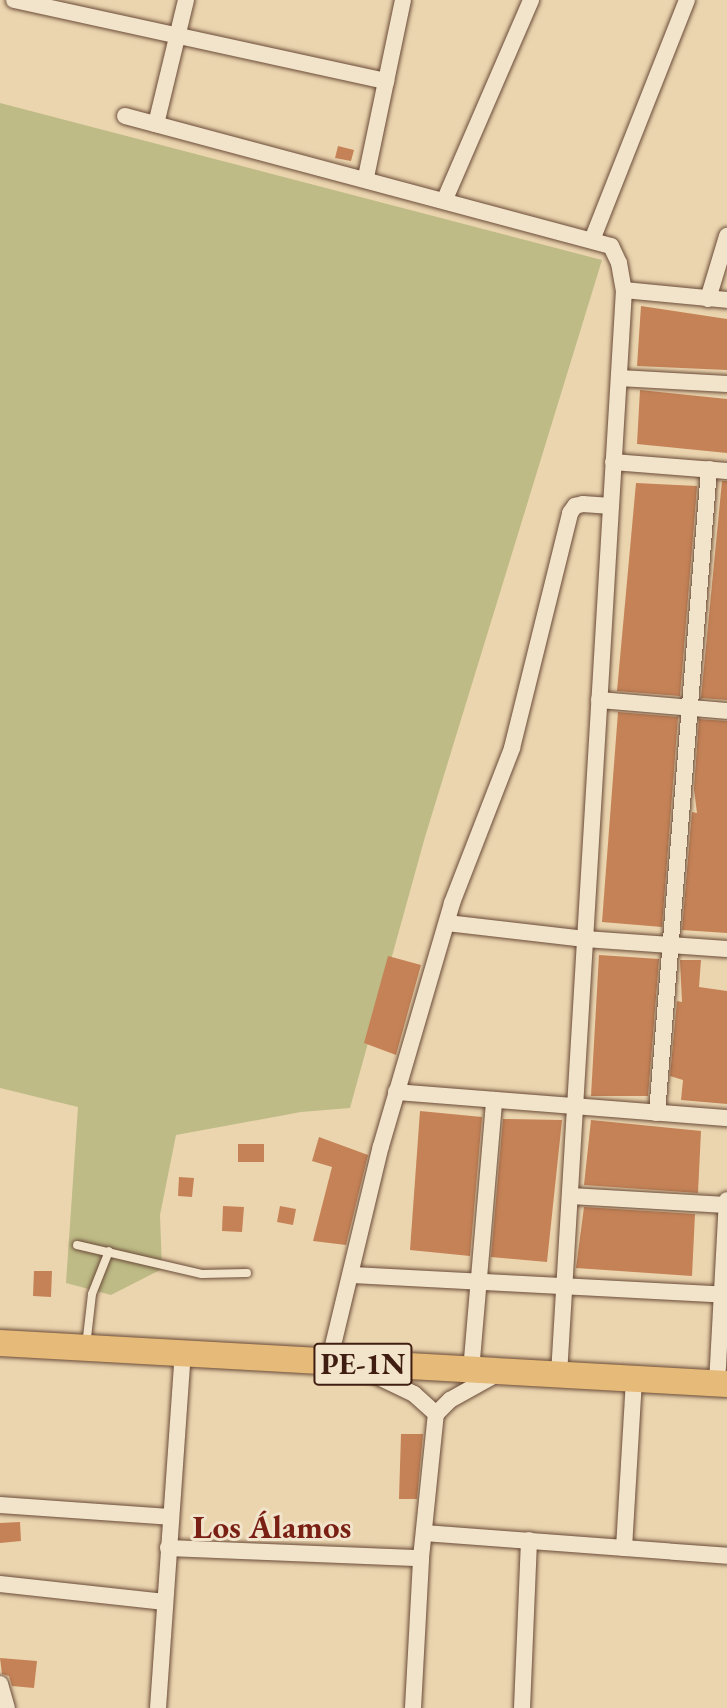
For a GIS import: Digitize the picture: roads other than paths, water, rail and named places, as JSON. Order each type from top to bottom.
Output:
[{"type":"main road","name":"PE-1N","points":[[0,1343],[722,1384]]},
{"type":"street","points":[[14,0],[386,81]]},
{"type":"street","points":[[156,124],[186,0]]},
{"type":"street","points":[[366,177],[403,0]]},
{"type":"street","points":[[445,199],[531,0]]},
{"type":"street","points":[[592,240],[687,0]]},
{"type":"street","points":[[125,116],[366,177],[611,246],[624,290],[559,1376]]},
{"type":"street","points":[[708,299],[727,236]]},
{"type":"street","points":[[624,290],[727,300]]},
{"type":"street","points":[[619,378],[727,384]]},
{"type":"street","points":[[613,462],[727,471]]},
{"type":"street","points":[[657,1113],[673,945],[688,708],[709,469]]},
{"type":"street","points":[[436,1414],[391,1380],[337,1362],[351,1276],[396,1092],[447,923],[512,748],[570,513],[575,506],[583,504],[611,506]]},
{"type":"street","points":[[599,701],[727,710]]},
{"type":"street","points":[[447,923],[585,939],[727,948]]},
{"type":"street","points":[[396,1092],[727,1118]]},
{"type":"street","points":[[471,1371],[494,1100]]},
{"type":"street","points":[[570,1196],[727,1203],[722,1384]]},
{"type":"street","points":[[351,1276],[479,1279],[724,1294]]},
{"type":"street","points":[[158,1708],[183,1353]]},
{"type":"street","points":[[413,1708],[421,1558],[436,1414],[450,1399],[501,1372]]},
{"type":"street","points":[[624,1548],[634,1380]]},
{"type":"street","points":[[0,1505],[170,1517]]},
{"type":"street","points":[[424,1533],[727,1556]]},
{"type":"street","points":[[522,1708],[529,1540]]},
{"type":"street","points":[[168,1548],[421,1558]]},
{"type":"street","points":[[0,1584],[165,1602]]},
{"type":"street","points":[[0,1684],[7,1708]]},
{"type":"lane","points":[[78,1245],[202,1274],[247,1273]]},
{"type":"lane","points":[[86,1348],[92,1294],[109,1251]]},
{"type":"district","name":"Los Álamos","points":[[272,1527]]}]
